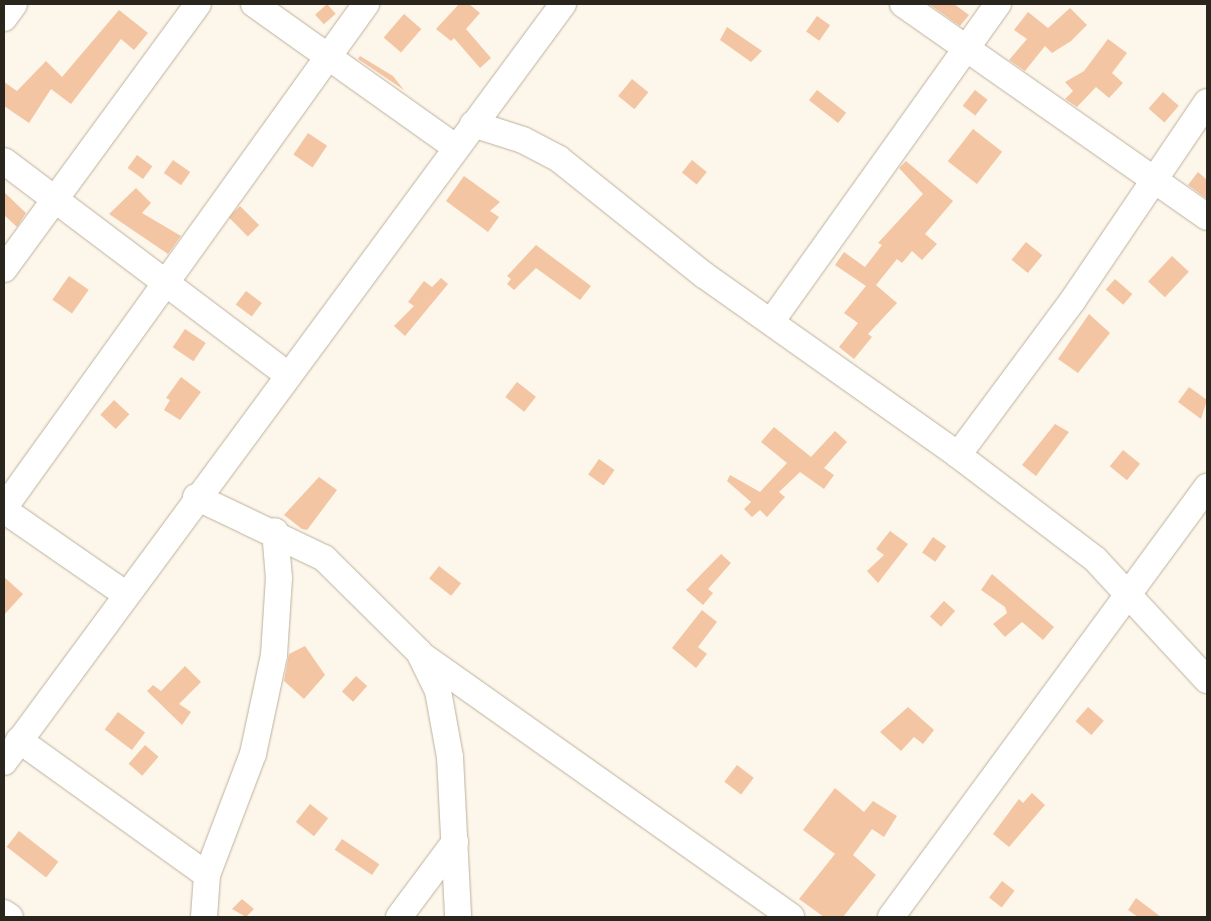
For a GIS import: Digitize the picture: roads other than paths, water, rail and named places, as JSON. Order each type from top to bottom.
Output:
[{"type":"street","points":[[4,18],[14,4]]},
{"type":"street","points":[[4,269],[198,4]]},
{"type":"street","points":[[254,4],[455,147]]},
{"type":"street","points":[[124,593],[4,509],[366,4]]},
{"type":"street","points":[[4,762],[124,593],[563,4]]},
{"type":"street","points":[[903,4],[1156,179],[1207,217]]},
{"type":"street","points":[[771,322],[998,4]]},
{"type":"street","points":[[958,455],[1156,179],[1207,102]]},
{"type":"street","points":[[473,124],[523,140],[559,159],[771,322],[958,455],[1095,559],[1206,678]]},
{"type":"street","points":[[4,161],[166,281],[288,375]]},
{"type":"street","points":[[891,917],[1207,487]]},
{"type":"street","points":[[196,497],[275,532],[324,558],[419,652],[791,917]]},
{"type":"street","points":[[204,917],[207,875],[253,754],[274,656],[279,578],[275,532]]},
{"type":"street","points":[[419,652],[438,691],[450,757],[458,917]]},
{"type":"street","points":[[19,740],[207,875]]},
{"type":"street","points":[[399,917],[454,842]]},
{"type":"street","points":[[4,913],[10,917]]}]
